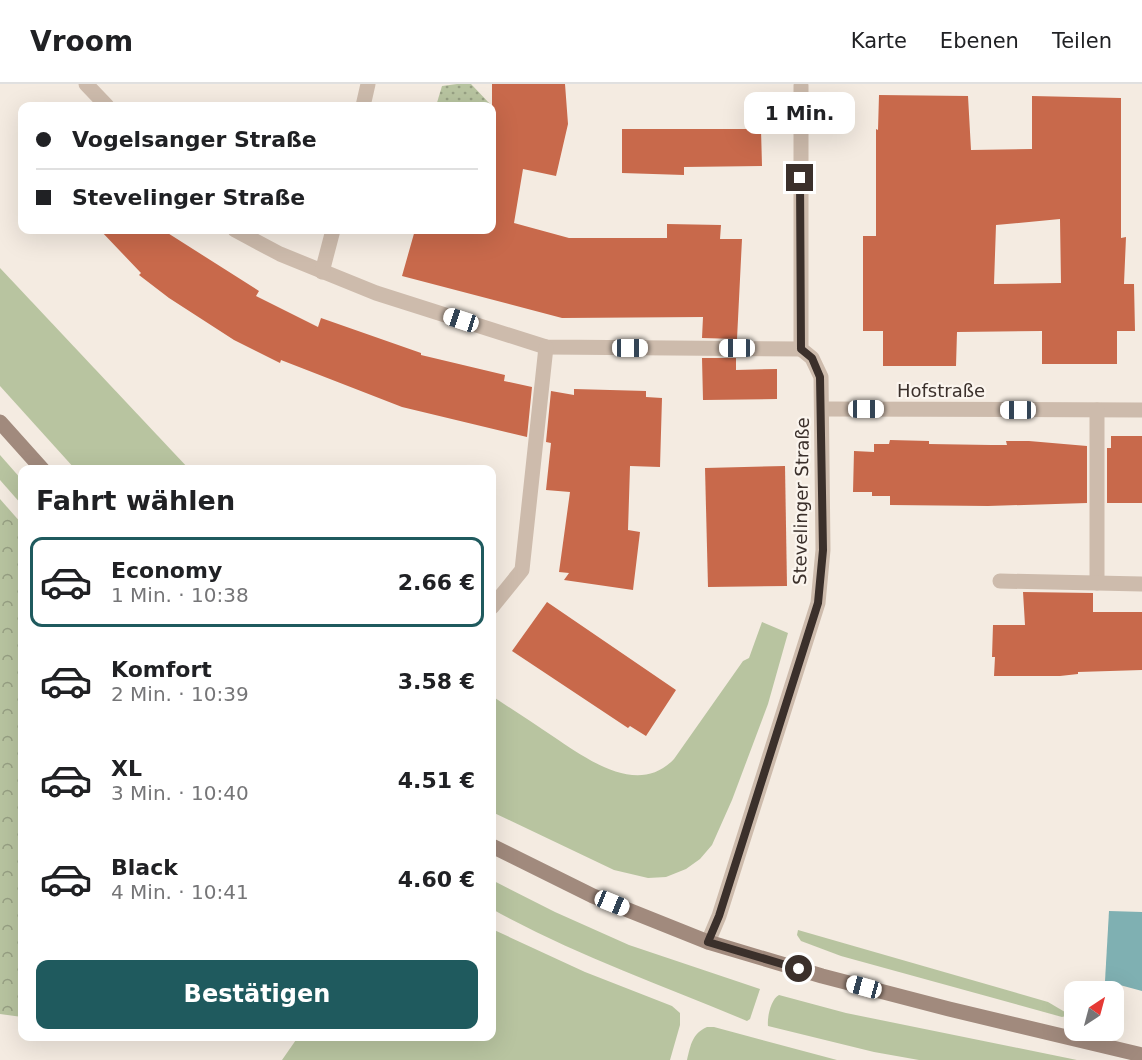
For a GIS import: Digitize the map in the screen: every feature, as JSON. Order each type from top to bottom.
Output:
[{"type":"main road","points":[[0,422],[39,465]]},
{"type":"main road","points":[[496,848],[593,896],[708,942],[949,1010],[1142,1055]]},
{"type":"street","points":[[86,84],[103,102]]},
{"type":"street","points":[[364,102],[368,84]]},
{"type":"street","points":[[242,234],[280,254],[376,293],[546,347],[801,349],[801,86]]},
{"type":"street","points":[[322,272],[332,234]]},
{"type":"street","points":[[496,602],[522,570],[546,347]]},
{"type":"street","name":"Stevelinger Straße","points":[[708,942],[719,916],[818,603],[823,550],[820,377],[812,358],[801,349]]},
{"type":"street","name":"Hofstraße","points":[[822,409],[1142,410]]},
{"type":"street","points":[[1097,410],[1097,583]]},
{"type":"street","points":[[1000,581],[1142,584]]},
{"type":"green space","points":[[471,84],[488,102],[437,102],[442,86]]},
{"type":"green space","points":[[0,268],[185,465],[71,465],[0,386]]},
{"type":"green space","points":[[0,455],[18,475],[18,500],[0,480]]},
{"type":"green space","points":[[0,499],[18,519],[18,1016],[0,1014]]},
{"type":"green space","points":[[762,622],[788,633],[768,704],[732,800],[712,845],[700,859],[686,869],[666,877],[648,878],[614,870],[496,814],[496,699],[597,764],[629,775],[645,775],[660,770],[674,759],[743,661],[749,658]]},
{"type":"green space","points":[[496,882],[555,912],[629,945],[760,989],[750,1019],[747,1021],[586,955],[496,911]]},
{"type":"green space","points":[[798,930],[1048,1002],[1064,1011],[1064,1016],[841,956],[801,941],[797,935]]},
{"type":"green space","points":[[496,931],[585,972],[672,1006],[680,1013],[680,1025],[670,1060],[282,1060],[295,1041],[496,1041]]},
{"type":"green space","points":[[779,995],[846,1013],[1077,1060],[919,1060],[874,1052],[768,1026],[770,1009]]},
{"type":"green space","points":[[707,1027],[837,1060],[687,1060],[695,1036]]},
{"type":"water","points":[[1109,911],[1142,912],[1142,991],[1124,986],[1124,981],[1105,981]]},
{"type":"building","points":[[492,84],[565,84],[568,124],[556,176],[523,169],[514,223],[569,238],[667,238],[667,224],[721,225],[720,239],[742,239],[737,339],[702,338],[703,317],[562,318],[402,276],[414,234],[496,234],[496,102],[492,102]]},
{"type":"building","points":[[879,95],[968,96],[971,150],[1032,149],[1032,96],[1121,98],[1121,238],[1126,237],[1124,284],[1134,284],[1135,331],[1117,331],[1117,364],[1042,364],[1042,331],[957,332],[956,366],[883,366],[883,331],[863,331],[863,236],[876,236],[876,129],[878,130]],"holes":[[[1060,219],[1061,283],[994,284],[996,225]]]},
{"type":"building","points":[[622,129],[761,129],[762,166],[684,167],[684,175],[622,173]]},
{"type":"building","points":[[104,234],[169,234],[259,291],[256,296],[318,327],[321,318],[421,353],[421,355],[505,375],[504,381],[532,387],[527,437],[402,407],[281,360],[280,363],[234,340],[169,298],[139,275],[141,273]]},
{"type":"building","points":[[702,358],[736,358],[736,370],[777,369],[777,399],[703,400]]},
{"type":"building","points":[[574,389],[646,391],[646,397],[662,398],[660,467],[630,466],[628,530],[640,532],[633,590],[564,580],[569,573],[559,572],[570,492],[546,490],[551,443],[546,442],[551,391],[574,395]]},
{"type":"building","points":[[1111,436],[1142,436],[1142,503],[1107,503],[1107,448],[1111,448]]},
{"type":"building","points":[[890,440],[929,441],[929,444],[991,445],[1007,445],[1006,441],[1029,441],[1087,446],[1087,503],[988,506],[890,505],[890,496],[872,496],[872,492],[853,492],[854,451],[874,452],[874,444],[889,444]]},
{"type":"building","points":[[785,466],[787,586],[708,587],[705,468]]},
{"type":"building","points":[[1023,592],[1093,593],[1093,612],[1142,612],[1142,670],[1078,672],[1078,674],[1060,676],[994,676],[993,625],[1025,625]]},
{"type":"building","points":[[547,602],[676,690],[646,736],[630,726],[628,728],[512,651]]},
{"type":"route","points":[[799,969],[708,942],[719,916],[818,603],[823,550],[822,409],[820,377],[812,358],[801,349],[800,178]]}]
